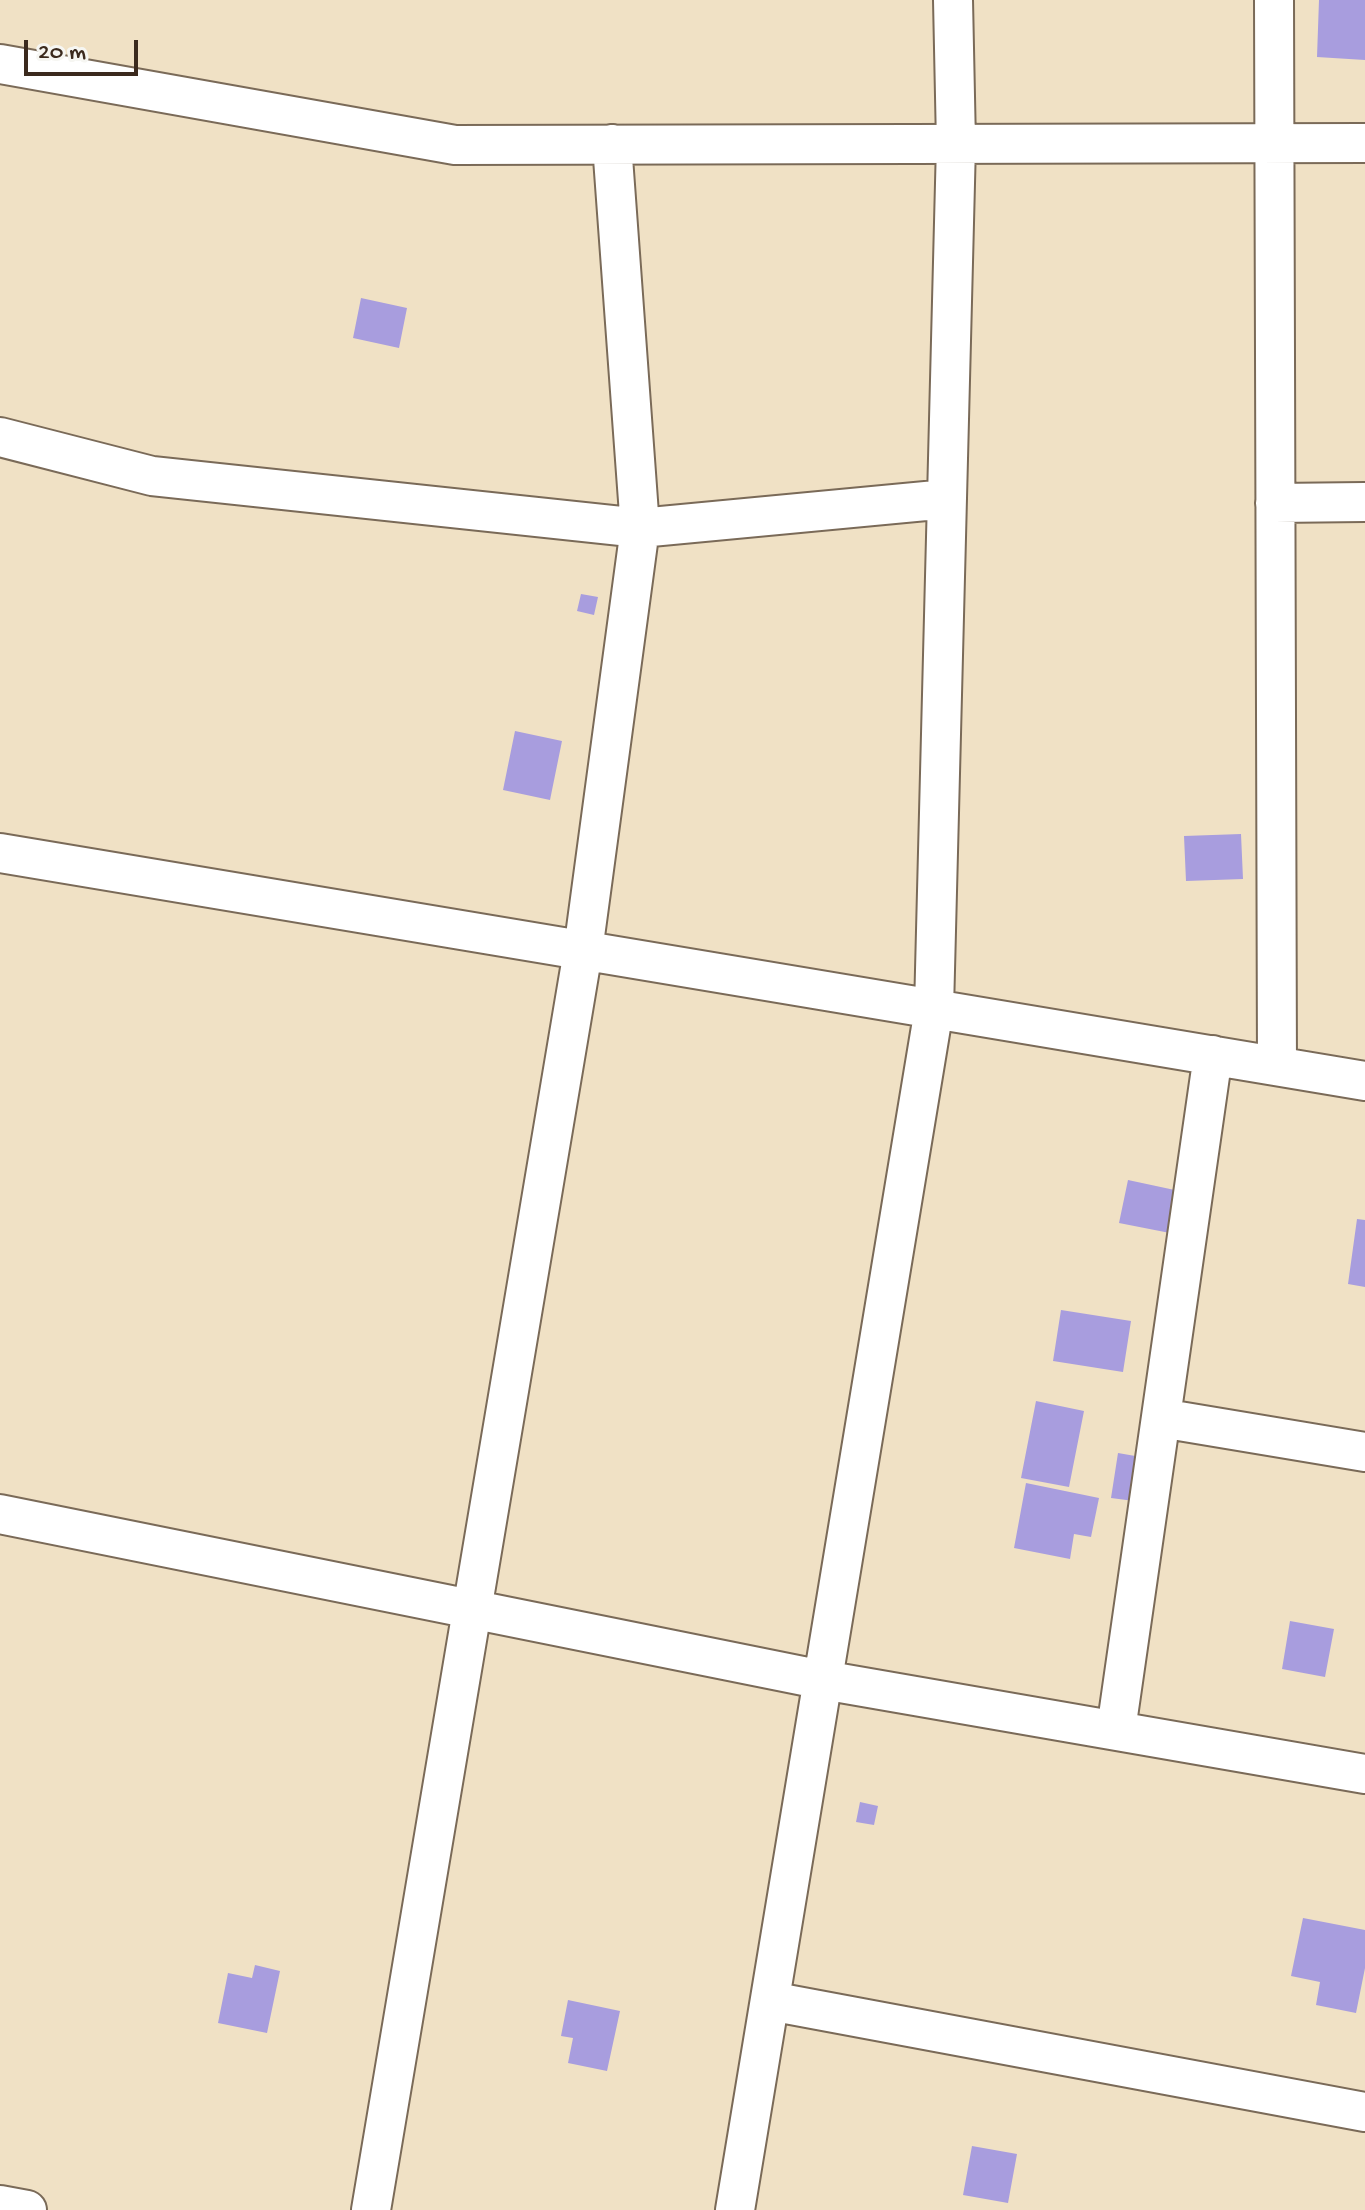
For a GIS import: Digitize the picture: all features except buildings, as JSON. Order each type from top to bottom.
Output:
[{"type":"street","points":[[735,2210],[934,1009],[956,144],[953,0]]},
{"type":"street","points":[[1274,0],[1277,1066]]},
{"type":"street","points":[[0,64],[455,145],[1365,143]]},
{"type":"street","points":[[371,2210],[583,951],[640,528],[612,144]]},
{"type":"street","points":[[0,437],[152,476],[640,528],[947,499]]},
{"type":"street","points":[[1275,503],[1365,502]]},
{"type":"street","points":[[0,853],[1365,1081]]},
{"type":"street","points":[[1116,1730],[1213,1055]]},
{"type":"street","points":[[1161,1418],[1365,1452]]},
{"type":"street","points":[[0,1514],[823,1680],[1365,1774]]},
{"type":"street","points":[[770,2001],[1365,2112]]},
{"type":"street","points":[[0,2205],[27,2210]]}]
